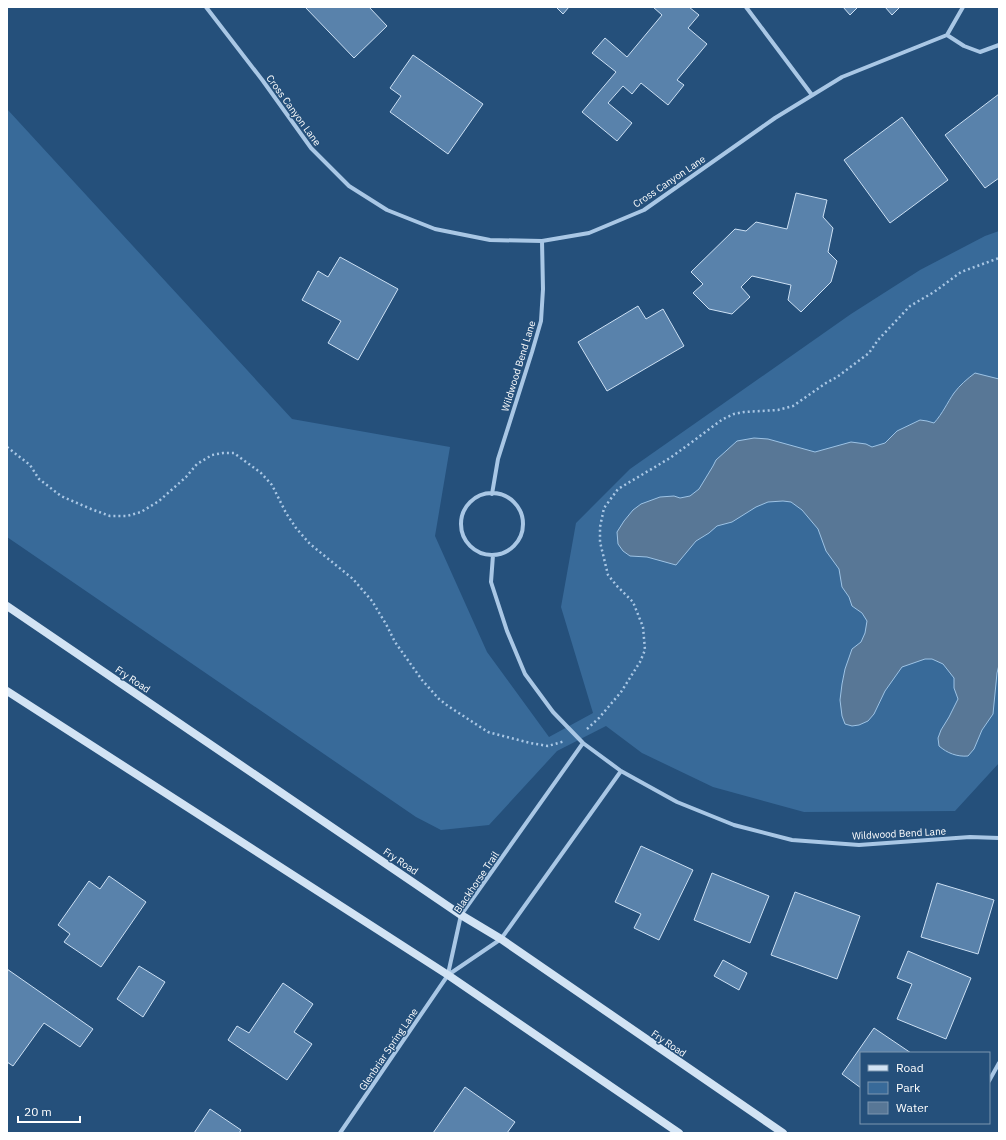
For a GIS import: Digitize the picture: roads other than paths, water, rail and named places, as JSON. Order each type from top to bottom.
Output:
[{"type":"main road","name":"Fry Road","points":[[7,606],[461,915],[501,939],[783,1133]]},
{"type":"main road","points":[[7,690],[448,975],[679,1133]]},
{"type":"street","name":"Cross Canyon Lane","points":[[206,7],[263,81],[311,148],[349,186],[387,210],[435,229],[490,240],[542,241],[589,233],[644,210],[775,118],[842,77],[947,35]]},
{"type":"street","points":[[746,7],[812,95]]},
{"type":"street","points":[[963,7],[947,35],[964,46],[980,52],[999,45]]},
{"type":"street","name":"Wildwood Bend Lane","points":[[492,494],[498,458],[541,321],[543,289],[542,241]]},
{"type":"street","points":[[492,494],[506,497],[514,503],[520,510],[523,528],[520,538],[512,547],[503,553],[493,555],[482,554],[475,550],[464,538],[461,527],[463,513],[469,504],[477,497],[492,494]]},
{"type":"street","name":"Wildwood Bend Lane","points":[[493,555],[491,582],[507,631],[525,674],[553,712],[583,742],[621,771],[677,802],[734,825],[792,840],[859,844],[970,837],[999,838]]},
{"type":"street","name":"Blackhorse Trail","points":[[448,975],[461,915],[583,742]]},
{"type":"street","points":[[448,975],[501,939],[621,771]]},
{"type":"street","name":"Glenbriar Spring Lane","points":[[340,1133],[448,975]]},
{"type":"street","points":[[990,1079],[999,1063]]},
{"type":"water","points":[[975,373],[999,379],[999,665],[993,714],[982,730],[974,749],[968,756],[952,754],[939,746],[938,738],[941,730],[958,699],[954,688],[954,678],[943,664],[932,659],[925,659],[902,667],[885,691],[874,714],[868,721],[852,726],[845,724],[842,716],[840,700],[845,669],[852,649],[861,642],[865,633],[867,621],[862,613],[852,606],[849,597],[842,587],[839,569],[826,551],[818,529],[802,510],[791,502],[768,502],[756,507],[732,522],[717,526],[696,541],[676,565],[647,557],[630,556],[623,551],[618,544],[617,532],[633,510],[641,504],[660,497],[674,496],[680,498],[690,496],[699,489],[716,460],[737,441],[754,438],[768,439],[815,452],[851,442],[866,444],[872,447],[885,443],[897,431],[920,420],[934,423],[956,390]]}]
